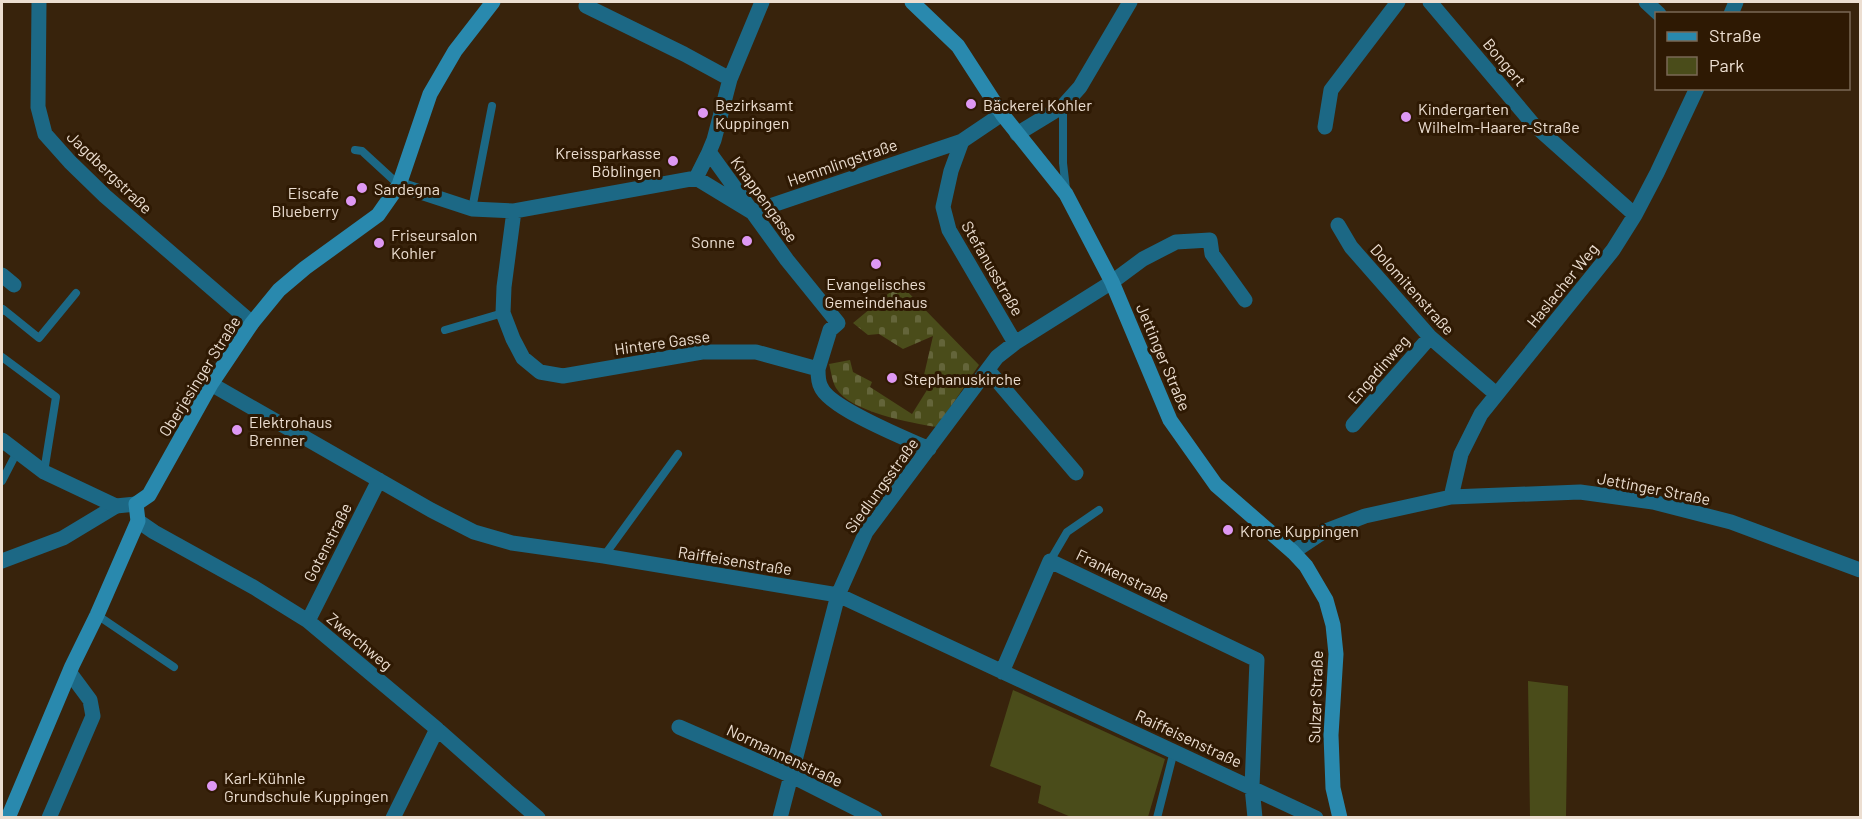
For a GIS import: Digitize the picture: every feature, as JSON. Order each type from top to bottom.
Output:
[{"type":"main road","name":"Oberjesinger Straße","points":[[136,504],[149,495],[212,384],[252,323],[279,290],[305,268],[378,215],[399,185],[430,94],[455,51],[493,2]]},
{"type":"main road","name":"Jettinger Straße","points":[[912,2],[957,46],[1002,114],[1066,194],[1112,282],[1170,420],[1216,485],[1293,552]]},
{"type":"main road","points":[[8,818],[138,521],[136,504]]},
{"type":"main road","name":"Sulzer Straße","points":[[1293,552],[1306,566],[1326,600],[1333,625],[1336,654],[1331,735],[1333,788],[1340,818]]},
{"type":"street","name":"Jagdbergstraße","points":[[39,2],[38,107],[45,134],[105,196],[252,323]]},
{"type":"street","name":"Knappengasse","points":[[762,2],[730,79],[709,152],[787,260],[838,323],[830,330],[818,369]]},
{"type":"street","points":[[1017,134],[1063,106],[1080,87],[1130,2]]},
{"type":"street","points":[[1325,126],[1331,90],[1398,2]]},
{"type":"street","name":"Bongert","points":[[1430,2],[1533,124],[1635,215]]},
{"type":"street","points":[[586,6],[730,79]]},
{"type":"street","name":"Haslacher Weg","points":[[1451,497],[1461,453],[1481,414],[1613,250],[1635,215],[1668,152],[1696,90]]},
{"type":"street","name":"Hemmlingstraße","points":[[752,213],[962,141],[1002,114]]},
{"type":"street","name":"Stefanusstraße","points":[[962,141],[951,171],[943,207],[948,230],[1015,343]]},
{"type":"street","points":[[696,178],[709,152]]},
{"type":"street","points":[[399,185],[472,209],[514,211],[696,178],[752,213]]},
{"type":"street","name":"Hintere Gasse","points":[[514,211],[503,312],[522,358],[540,372],[563,376],[702,352],[756,352],[818,369]]},
{"type":"street","name":"Dolomitenstraße","points":[[1338,225],[1351,247],[1430,337],[1496,394]]},
{"type":"street","name":"Siedlungsstraße","points":[[780,818],[838,595],[866,532],[997,357],[1143,260],[1176,242],[1210,240],[1212,254],[1245,300]]},
{"type":"street","points":[[2,275],[14,285]]},
{"type":"street","name":"Engadinweg","points":[[1353,425],[1430,337]]},
{"type":"street","points":[[818,369],[821,388],[836,402],[874,424],[929,449]]},
{"type":"street","points":[[988,370],[1076,473]]},
{"type":"street","name":"Raiffeisenstraße","points":[[212,384],[474,532],[512,543],[838,595],[1316,818]]},
{"type":"street","points":[[2,440],[44,472],[116,506]]},
{"type":"street","name":"Gotenstraße","points":[[308,621],[379,480]]},
{"type":"street","name":"Jettinger Straße","points":[[1293,552],[1323,532],[1365,516],[1451,497],[1580,492],[1653,502],[1731,522],[1860,570]]},
{"type":"street","points":[[2,561],[63,538],[116,506],[136,504]]},
{"type":"street","name":"Zwerchweg","points":[[138,521],[308,621],[438,729],[538,818]]},
{"type":"street","name":"Frankenstraße","points":[[1002,672],[1050,561],[1257,660]]},
{"type":"street","name":"Raiffeisenstraße","points":[[1255,818],[1252,787],[1257,660]]},
{"type":"street","points":[[50,818],[93,716],[90,700],[70,673]]},
{"type":"street","name":"Normannenstraße","points":[[679,727],[792,776],[875,818]]},
{"type":"street","points":[[393,818],[438,729]]},
{"type":"lane","points":[[472,209],[492,106]]},
{"type":"lane","points":[[1063,106],[1063,163],[1066,194]]},
{"type":"lane","points":[[355,150],[362,152],[399,185]]},
{"type":"lane","points":[[2,311],[3,309],[39,338],[76,293]]},
{"type":"lane","points":[[445,330],[503,312]]},
{"type":"lane","points":[[2,357],[56,397],[44,472]]},
{"type":"lane","points":[[2,481],[17,452]]},
{"type":"lane","points":[[604,556],[678,454]]},
{"type":"lane","points":[[1050,561],[1067,532],[1099,510]]},
{"type":"lane","points":[[98,615],[174,667]]},
{"type":"lane","points":[[1156,818],[1174,751]]},
{"type":"green space","points":[[900,284],[979,365],[937,427],[882,415],[854,404],[836,388],[829,364],[850,360],[853,372],[872,382],[870,387],[912,414],[932,382],[924,375],[933,336],[903,349],[879,334],[868,335],[853,323]]},
{"type":"green space","points":[[1528,681],[1568,686],[1566,817],[1530,817]]},
{"type":"green space","points":[[1013,690],[1165,759],[1148,817],[1071,817],[1038,803],[1041,786],[990,766]]},
{"type":"place","name":"Bäckerei Kohler","points":[[971,104]]},
{"type":"place","name":"Bezirksamt Kuppingen","points":[[703,113]]},
{"type":"place","name":"Kindergarten Wilhelm-Haarer-Straße","points":[[1406,117]]},
{"type":"place","name":"Kreissparkasse Böblingen","points":[[673,161]]},
{"type":"place","name":"Sardegna","points":[[362,188]]},
{"type":"place","name":"Eiscafe Blueberry","points":[[351,201]]},
{"type":"place","name":"Sonne","points":[[747,241]]},
{"type":"place","name":"Friseursalon Kohler","points":[[379,243]]},
{"type":"place","name":"Evangelisches Gemeindehaus","points":[[876,264]]},
{"type":"place","name":"Stephanuskirche","points":[[892,378]]},
{"type":"place","name":"Elektrohaus Brenner","points":[[237,430]]},
{"type":"place","name":"Krone Kuppingen","points":[[1228,530]]},
{"type":"place","name":"Karl-Kühnle Grundschule Kuppingen","points":[[212,786]]}]
